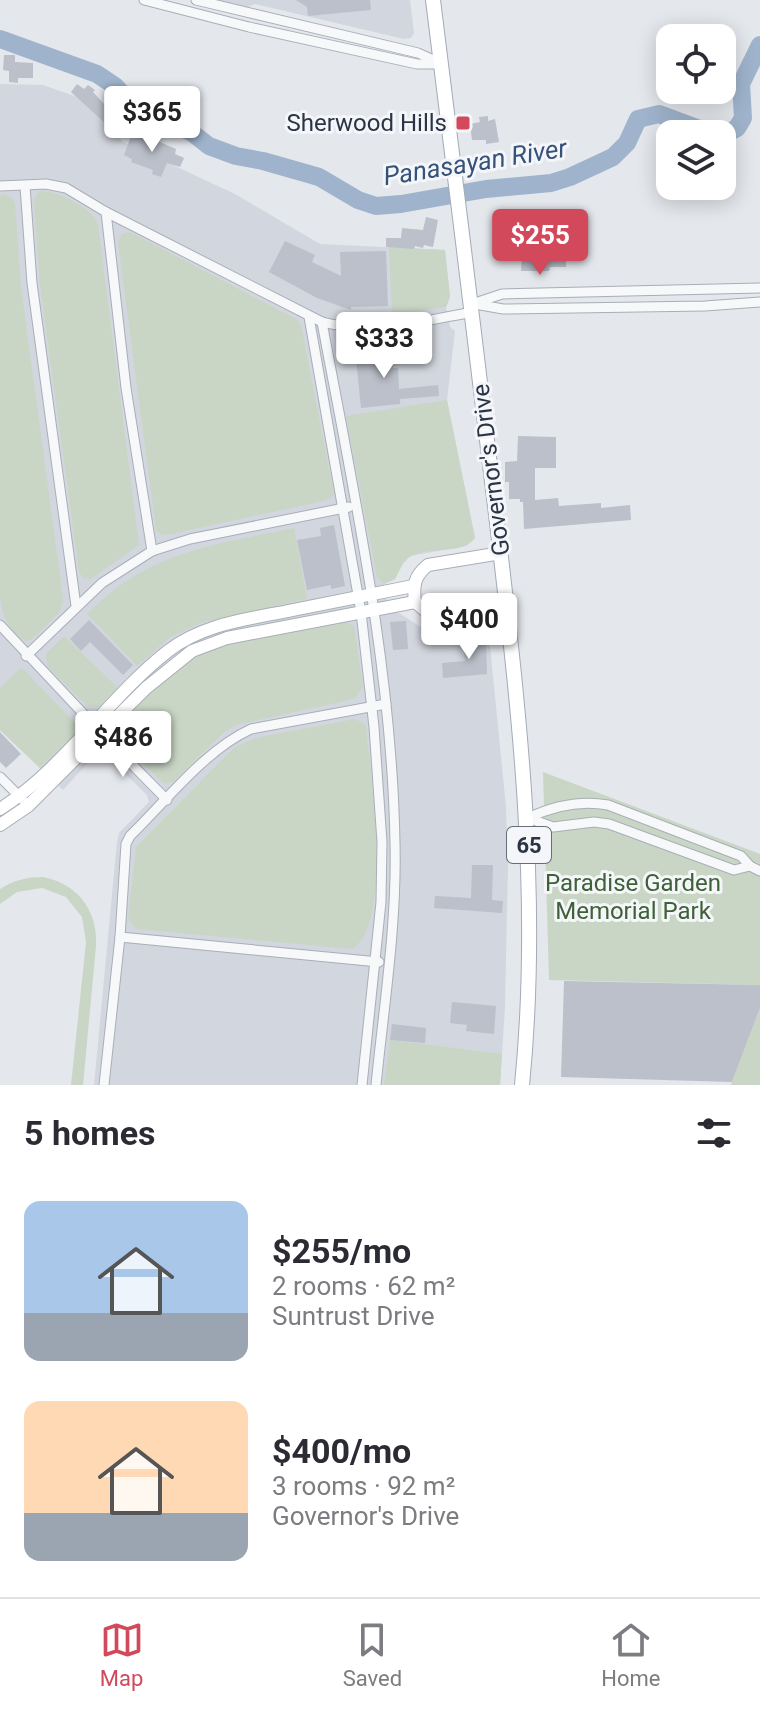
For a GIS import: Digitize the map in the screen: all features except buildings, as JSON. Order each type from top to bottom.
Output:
[{"type":"main road","name":"Governor's Drive","points":[[433,0],[501,553],[528,818],[531,959],[522,1085]]},
{"type":"street","points":[[144,0],[417,64],[441,64]]},
{"type":"street","points":[[196,0],[418,53],[441,64]]},
{"type":"street","points":[[0,186],[46,184],[66,188],[106,212],[309,317],[344,327],[384,328],[472,308],[502,294],[760,288]]},
{"type":"street","points":[[25,186],[32,283],[76,606]]},
{"type":"street","points":[[106,212],[126,388],[152,551]]},
{"type":"street","points":[[472,308],[705,306],[760,302]]},
{"type":"street","points":[[309,317],[361,612],[382,842],[381,902],[362,1085]]},
{"type":"street","points":[[322,322],[375,609],[386,704],[395,844],[376,1085]]},
{"type":"street","points":[[26,656],[102,583],[152,551],[190,539],[356,506]]},
{"type":"street","points":[[501,553],[428,565],[420,572],[413,586],[415,602],[428,613],[438,616],[507,606]]},
{"type":"street","points":[[0,809],[45,773],[92,723],[168,651],[202,630],[413,586]]},
{"type":"street","points":[[0,825],[28,806],[177,661],[207,644],[415,602]]},
{"type":"street","points":[[0,625],[26,656],[167,800]]},
{"type":"street","points":[[104,1085],[120,937],[126,844],[217,749],[233,737],[251,729],[386,704]]},
{"type":"street","points":[[0,777],[28,806]]},
{"type":"street","points":[[528,818],[552,807],[604,804],[741,856],[760,871]]},
{"type":"street","points":[[528,818],[553,827],[594,822],[609,824],[734,870],[750,866]]},
{"type":"street","points":[[120,937],[388,963]]},
{"type":"shaded area","points":[[218,0],[410,0],[414,33],[411,38],[404,39],[255,4],[247,7]]},
{"type":"shaded area","points":[[0,84],[43,85],[80,98],[106,120],[123,142],[235,194],[320,244],[445,250],[450,297],[446,307],[450,327],[455,331],[447,400],[475,538],[466,546],[410,556],[395,579],[384,584],[389,613],[399,613],[422,628],[431,631],[488,626],[506,807],[508,864],[500,1085],[94,1085],[117,842],[119,833],[149,802],[147,795],[106,755],[94,756],[63,790],[0,730]]},
{"type":"green space","points":[[41,191],[73,201],[88,211],[98,224],[139,545],[91,579],[83,578],[79,572],[40,285],[34,202]]},
{"type":"green space","points":[[0,195],[15,203],[21,287],[63,599],[60,612],[31,640],[25,641],[7,622],[0,597]]},
{"type":"green space","points":[[130,232],[296,319],[301,325],[334,494],[328,500],[171,534],[162,535],[156,530],[118,242],[122,234]]},
{"type":"green space","points":[[389,247],[445,250],[450,297],[446,307],[392,315]]},
{"type":"green space","points":[[447,400],[475,538],[461,547],[424,552],[408,558],[395,579],[384,584],[377,577],[346,416]]},
{"type":"green space","points":[[294,528],[307,599],[200,623],[169,638],[137,666],[87,614],[134,576],[158,564],[209,546]]},
{"type":"green space","points":[[346,622],[354,626],[363,687],[354,699],[236,725],[224,732],[173,782],[163,783],[117,737],[116,729],[144,700],[195,657],[247,639]]},
{"type":"green space","points":[[64,636],[118,688],[99,707],[87,706],[47,666],[46,654]]},
{"type":"green space","points":[[21,667],[78,726],[76,732],[40,768],[0,730],[0,688]]},
{"type":"green space","points":[[355,719],[366,725],[374,809],[376,878],[373,908],[365,933],[353,949],[136,929],[128,918],[136,847],[234,748],[255,738]]},
{"type":"green space","name":"Paradise Garden Memorial Park","points":[[543,772],[760,854],[760,985],[549,980]]},
{"type":"green space","points":[[43,877],[76,893],[89,911],[96,933],[83,1085],[71,1085],[86,942],[82,917],[66,897],[42,888],[17,892],[0,904],[0,889],[10,883]]},
{"type":"green space","points":[[760,1008],[760,1085],[731,1085],[732,1082]]},
{"type":"green space","points":[[390,1040],[502,1054],[500,1085],[384,1085]]},
{"type":"waterway","name":"Panasayan River","points":[[0,39],[97,74],[115,86],[135,109],[191,132],[209,146],[319,177],[358,200],[376,206],[486,189],[551,183],[570,177],[613,157],[627,143],[638,119],[659,114],[702,130],[726,134],[737,128],[743,118],[741,84],[760,45]]},
{"type":"place","name":"Sherwood Hills","points":[[463,123]]}]
